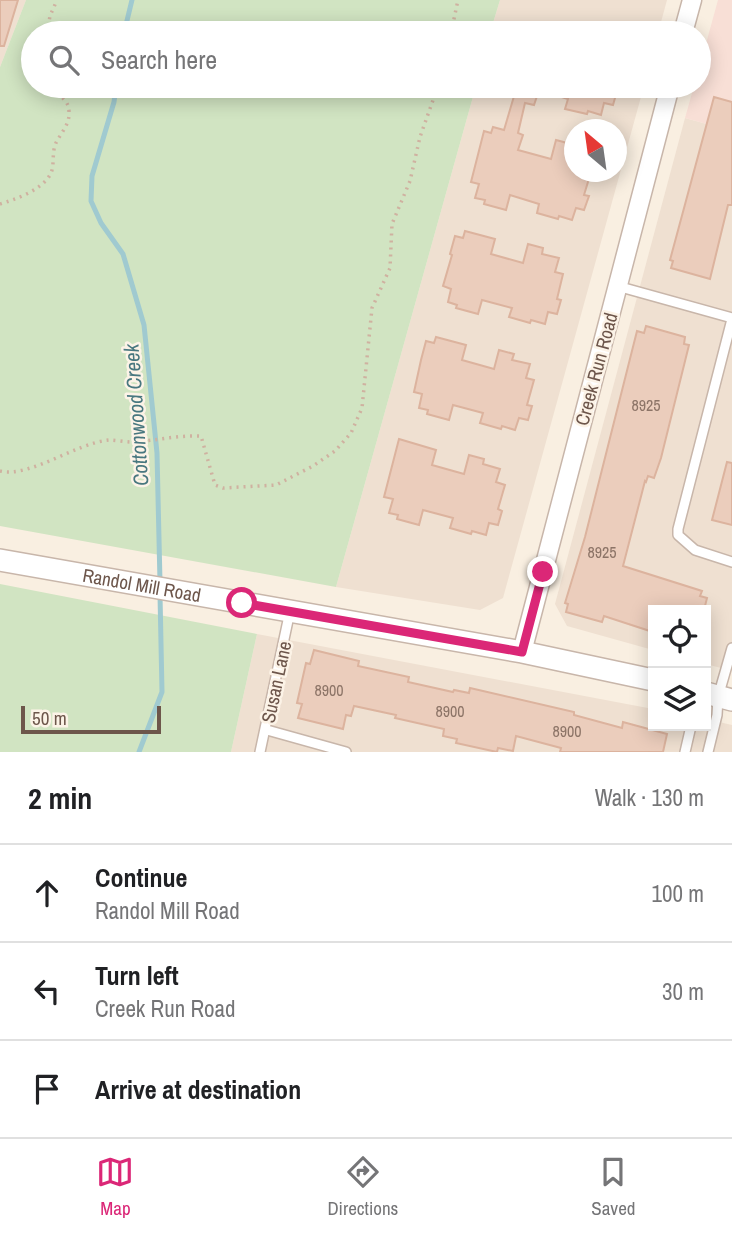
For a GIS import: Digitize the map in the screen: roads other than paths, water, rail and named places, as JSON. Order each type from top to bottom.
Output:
[{"type":"street","points":[[686,21],[692,0]]},
{"type":"street","name":"Creek Run Road","points":[[522,652],[667,98]]},
{"type":"street","name":"Randol Mill Road","points":[[0,560],[522,652],[648,679]]},
{"type":"lane","points":[[617,286],[732,319],[678,530],[678,535],[695,550],[732,562]]},
{"type":"lane","name":"Susan Lane","points":[[260,752],[267,730],[290,611]]},
{"type":"lane","points":[[708,752],[717,715],[715,698],[732,648]]},
{"type":"lane","points":[[267,730],[346,752]]},
{"type":"lane","points":[[685,752],[690,731]]},
{"type":"waterway","name":"Cottonwood Creek","points":[[127,21],[132,0]]},
{"type":"waterway","name":"Cottonwood Creek","points":[[114,98],[92,176],[91,201],[101,223],[123,254],[144,325],[157,453],[160,582]]},
{"type":"waterway","name":"Cottonwood Creek","points":[[139,752],[162,692],[160,595]]}]
